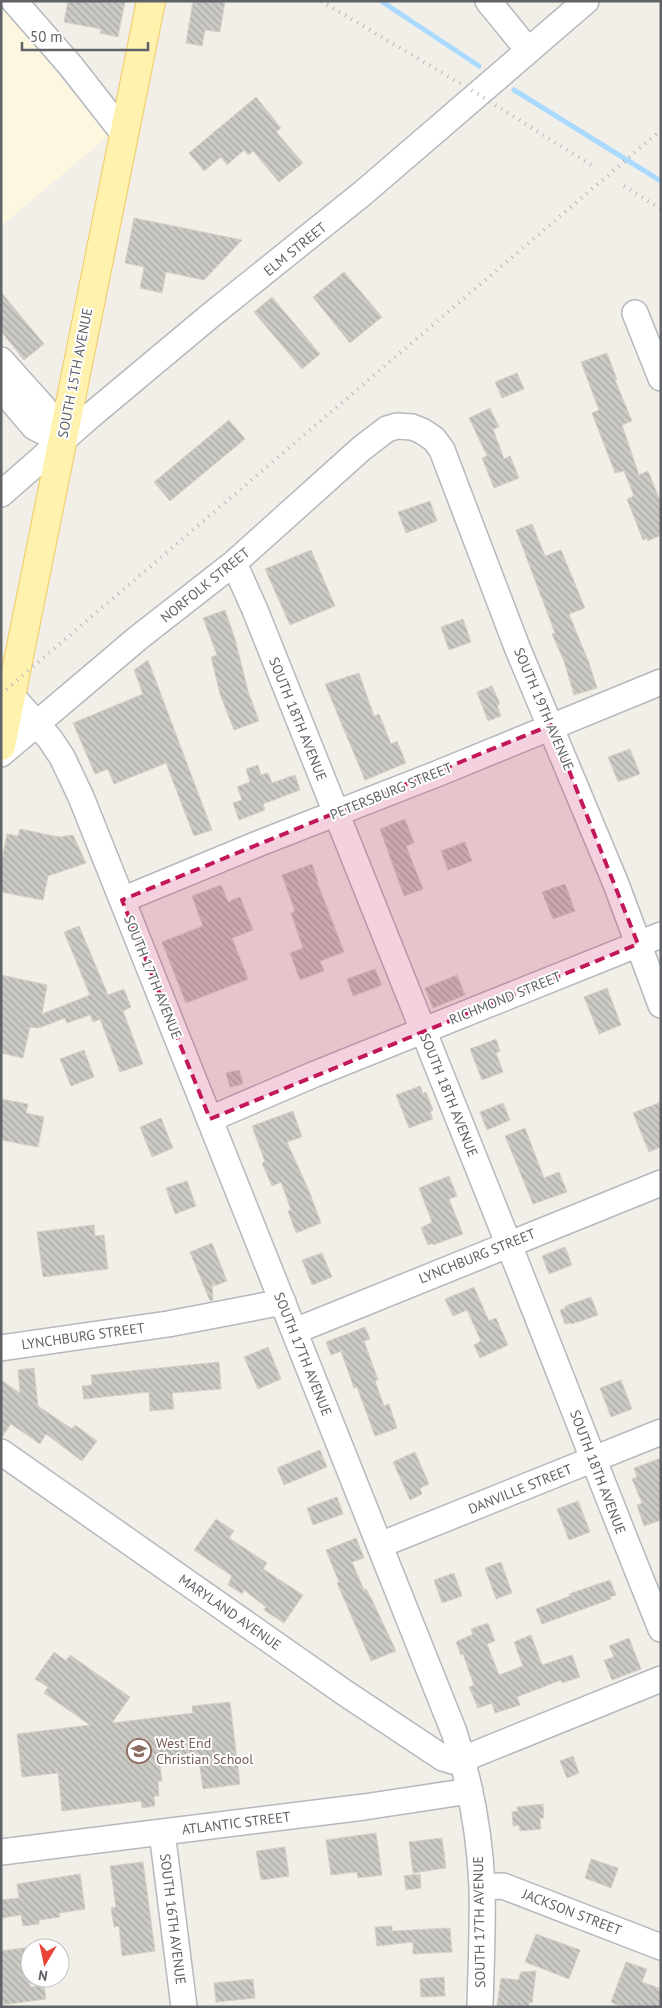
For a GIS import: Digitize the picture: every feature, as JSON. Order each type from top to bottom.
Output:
[{"type":"main road","name":"SOUTH 15TH AVENUE","points":[[1,746],[151,1]]},
{"type":"street","points":[[14,1],[70,65],[124,134]]},
{"type":"street","points":[[488,1],[528,50]]},
{"type":"street","name":"ELM STREET","points":[[1,494],[211,315],[363,193],[586,1]]},
{"type":"street","points":[[635,313],[661,378]]},
{"type":"street","points":[[1,360],[44,408],[62,441]]},
{"type":"street","points":[[1,388],[34,427],[62,441]]},
{"type":"street","name":"NORFOLK STREET","points":[[1,754],[138,638],[234,563],[362,448],[387,429],[397,426],[412,427]]},
{"type":"street","name":"SOUTH 19TH AVENUE","points":[[412,427],[434,439],[442,450],[517,647],[616,884],[650,940],[661,1005]]},
{"type":"street","name":"SOUTH 18TH AVENUE","points":[[234,563],[255,610],[509,1244],[661,1629]]},
{"type":"street","name":"PETERSBURG STREET","points":[[122,900],[661,682]]},
{"type":"street","name":"SOUTH 17TH AVENUE","points":[[11,695],[50,739],[81,797],[454,1732],[463,1759],[470,1791],[482,1887],[480,2007]]},
{"type":"street","name":"RICHMOND STREET","points":[[210,1119],[423,1030],[650,940]]},
{"type":"street","name":"LYNCHBURG STREET","points":[[295,1331],[661,1183]]},
{"type":"street","name":"LYNCHBURG STREET","points":[[1,1348],[168,1324],[283,1302]]},
{"type":"street","name":"DANVILLE STREET","points":[[380,1545],[661,1432]]},
{"type":"street","name":"MARYLAND AVENUE","points":[[1,1452],[343,1692],[443,1758],[453,1761],[463,1759]]},
{"type":"street","points":[[463,1759],[661,1679]]},
{"type":"street","name":"ATLANTIC STREET","points":[[1,1852],[364,1807],[470,1791]]},
{"type":"street","name":"SOUTH 16TH AVENUE","points":[[162,1832],[184,2007]]},
{"type":"street","name":"JACKSON STREET","points":[[482,1887],[503,1886],[661,1947]]},
{"type":"highlighted area","points":[[551,725],[638,944],[210,1119],[122,900]]},
{"type":"shaded area","points":[[1,4],[108,136],[1,226]]},
{"type":"building","points":[[68,1],[125,1],[118,37],[100,33],[101,29],[64,22]]},
{"type":"building","points":[[193,1],[225,1],[220,32],[205,30],[202,46],[186,43]]},
{"type":"building","points":[[256,97],[281,128],[276,132],[303,163],[279,182],[253,151],[248,155],[244,150],[227,165],[221,157],[204,171],[189,153]]},
{"type":"building","points":[[134,218],[242,240],[204,280],[166,272],[162,293],[140,288],[144,267],[125,263]]},
{"type":"building","points":[[344,272],[382,317],[350,343],[313,297]]},
{"type":"building","points":[[1,292],[44,344],[24,360],[1,331]]},
{"type":"building","points":[[272,297],[320,354],[302,369],[254,312]]},
{"type":"building","points":[[607,353],[617,380],[615,380],[632,421],[622,425],[639,475],[648,471],[661,503],[661,535],[648,541],[647,538],[643,540],[627,499],[634,496],[624,471],[615,473],[592,413],[599,410],[581,362]]},
{"type":"building","points":[[517,373],[524,389],[502,398],[495,382]]},
{"type":"building","points":[[490,408],[499,427],[493,429],[504,459],[510,456],[519,478],[494,488],[482,458],[487,456],[469,418]]},
{"type":"building","points":[[229,420],[245,439],[170,501],[154,482]]},
{"type":"building","points":[[430,501],[437,521],[406,533],[398,512]]},
{"type":"building","points":[[532,524],[545,556],[561,550],[585,608],[569,614],[597,688],[574,695],[564,661],[552,634],[555,633],[516,530]]},
{"type":"building","points":[[311,550],[335,606],[290,625],[265,569]]},
{"type":"building","points":[[225,610],[235,639],[248,691],[259,721],[234,730],[220,694],[211,657],[217,655],[203,618]]},
{"type":"building","points":[[463,619],[471,642],[449,650],[441,627]]},
{"type":"building","points":[[148,660],[212,830],[194,836],[166,763],[114,784],[108,769],[95,774],[73,723],[143,694],[134,670]]},
{"type":"building","points":[[359,673],[374,716],[379,714],[391,744],[397,741],[406,763],[365,780],[325,684]]},
{"type":"building","points":[[492,686],[500,704],[497,705],[501,716],[488,721],[477,692]]},
{"type":"building","points":[[630,749],[640,774],[618,782],[608,757]]},
{"type":"building","points":[[258,765],[261,775],[268,773],[272,783],[295,775],[300,790],[263,804],[265,810],[239,820],[233,803],[242,800],[237,787],[250,782],[246,769]]},
{"type":"building","points":[[405,819],[414,843],[406,846],[423,889],[404,896],[380,829]]},
{"type":"building","points":[[20,829],[59,837],[73,835],[86,863],[48,876],[43,900],[1,892],[1,865],[7,834],[18,836]]},
{"type":"building","points":[[465,842],[472,861],[448,870],[441,851]]},
{"type":"building","points":[[312,864],[344,952],[320,961],[324,971],[300,980],[290,953],[303,948],[291,913],[295,911],[282,875]]},
{"type":"building","points":[[565,884],[575,911],[553,919],[542,892]]},
{"type":"building","points":[[221,885],[228,902],[240,897],[253,930],[232,938],[248,979],[186,1003],[162,942],[203,926],[192,896]]},
{"type":"building","points":[[79,926],[108,995],[124,989],[131,1007],[123,1011],[143,1064],[120,1072],[100,1019],[93,1022],[90,1015],[67,1023],[65,1018],[39,1028],[30,1027],[23,1058],[1,1053],[1,975],[47,985],[42,1014],[90,995],[64,932]]},
{"type":"building","points":[[375,969],[382,985],[353,996],[347,979]]},
{"type":"building","points":[[457,975],[465,995],[433,1008],[425,988]]},
{"type":"building","points":[[607,988],[621,1025],[599,1034],[584,997]]},
{"type":"building","points":[[496,1039],[500,1051],[496,1053],[503,1072],[482,1080],[470,1049]]},
{"type":"building","points":[[84,1050],[94,1077],[71,1086],[60,1059]]},
{"type":"building","points":[[239,1070],[243,1084],[230,1087],[226,1073]]},
{"type":"building","points":[[420,1086],[423,1094],[426,1092],[433,1110],[430,1112],[433,1119],[409,1128],[396,1095]]},
{"type":"building","points":[[1,1099],[28,1104],[26,1113],[44,1117],[38,1147],[1,1140]]},
{"type":"building","points":[[661,1102],[661,1147],[649,1152],[633,1113]]},
{"type":"building","points":[[503,1103],[510,1120],[487,1130],[480,1112]]},
{"type":"building","points":[[293,1111],[302,1137],[287,1142],[321,1223],[296,1233],[288,1211],[291,1210],[281,1182],[272,1186],[262,1163],[265,1162],[252,1126]]},
{"type":"building","points":[[161,1118],[173,1148],[152,1157],[140,1127]]},
{"type":"building","points":[[525,1128],[544,1178],[559,1172],[567,1192],[533,1204],[505,1136]]},
{"type":"building","points":[[449,1176],[457,1196],[449,1199],[463,1234],[428,1245],[421,1228],[432,1222],[419,1188]]},
{"type":"building","points":[[187,1181],[196,1206],[175,1214],[166,1188]]},
{"type":"building","points":[[94,1225],[95,1236],[104,1235],[108,1269],[43,1277],[37,1232]]},
{"type":"building","points":[[212,1243],[227,1281],[214,1286],[212,1280],[213,1300],[210,1301],[190,1252]]},
{"type":"building","points":[[565,1247],[572,1265],[549,1274],[542,1256]]},
{"type":"building","points":[[322,1253],[332,1277],[312,1285],[302,1260]]},
{"type":"building","points":[[474,1287],[489,1321],[496,1318],[508,1345],[480,1358],[474,1345],[481,1341],[467,1310],[453,1316],[445,1299]]},
{"type":"building","points":[[591,1297],[598,1315],[572,1324],[565,1324],[560,1310],[566,1308],[565,1306]]},
{"type":"building","points":[[365,1327],[370,1339],[364,1341],[378,1380],[375,1381],[384,1406],[389,1404],[397,1428],[375,1436],[357,1387],[354,1388],[341,1351],[331,1355],[326,1342]]},
{"type":"building","points":[[268,1347],[281,1379],[258,1389],[244,1357]]},
{"type":"building","points":[[219,1362],[221,1389],[172,1393],[174,1409],[150,1411],[149,1392],[84,1399],[82,1386],[92,1385],[91,1375]]},
{"type":"building","points":[[34,1368],[38,1406],[72,1429],[75,1425],[97,1441],[82,1461],[46,1434],[40,1444],[11,1424],[1,1438],[1,1380],[20,1393],[18,1370]]},
{"type":"building","points":[[621,1380],[632,1409],[611,1417],[600,1388]]},
{"type":"building","points":[[320,1450],[327,1467],[284,1485],[277,1468]]},
{"type":"building","points":[[415,1452],[429,1484],[420,1488],[422,1494],[410,1500],[393,1462]]},
{"type":"building","points":[[661,1458],[661,1520],[644,1526],[637,1505],[642,1503],[632,1479],[637,1477],[634,1468]]},
{"type":"building","points":[[337,1497],[343,1514],[313,1525],[307,1508]]},
{"type":"building","points":[[578,1501],[590,1532],[569,1540],[557,1509]]},
{"type":"building","points":[[216,1519],[234,1531],[229,1538],[267,1563],[263,1569],[303,1595],[284,1623],[264,1610],[266,1607],[244,1590],[242,1594],[228,1585],[232,1576],[194,1550]]},
{"type":"building","points":[[356,1538],[364,1558],[352,1562],[364,1590],[366,1589],[372,1600],[396,1651],[371,1661],[337,1583],[339,1582],[326,1550]]},
{"type":"building","points":[[501,1562],[512,1593],[496,1599],[485,1568]]},
{"type":"building","points":[[454,1573],[462,1596],[442,1603],[434,1580]]},
{"type":"building","points":[[610,1580],[616,1595],[610,1597],[611,1599],[542,1624],[536,1609],[570,1596],[569,1594]]},
{"type":"building","points":[[488,1623],[495,1641],[487,1644],[499,1675],[523,1666],[514,1642],[531,1635],[542,1665],[572,1655],[580,1677],[562,1683],[561,1680],[517,1697],[520,1705],[495,1713],[492,1703],[478,1708],[469,1687],[474,1685],[463,1654],[461,1655],[456,1642],[473,1634],[471,1629]]},
{"type":"building","points":[[629,1638],[641,1669],[612,1680],[604,1660],[614,1657],[609,1646]]},
{"type":"building","points":[[54,1652],[66,1661],[70,1655],[130,1697],[112,1723],[193,1713],[192,1706],[230,1702],[240,1784],[203,1789],[198,1753],[159,1758],[162,1781],[158,1781],[159,1796],[154,1796],[155,1806],[142,1808],[141,1801],[62,1811],[58,1773],[22,1777],[17,1734],[90,1725],[44,1693],[48,1687],[35,1679]]},
{"type":"building","points":[[573,1756],[579,1773],[567,1778],[560,1761]]},
{"type":"building","points":[[543,1804],[544,1818],[540,1818],[541,1829],[520,1831],[519,1825],[513,1826],[512,1812],[518,1811],[517,1807]]},
{"type":"building","points":[[376,1833],[382,1875],[358,1878],[357,1872],[331,1875],[326,1840]]},
{"type":"building","points":[[442,1838],[446,1868],[413,1873],[409,1842]]},
{"type":"building","points":[[285,1847],[289,1876],[261,1880],[256,1851]]},
{"type":"building","points":[[591,1859],[618,1868],[611,1888],[585,1878]]},
{"type":"building","points":[[143,1862],[155,1951],[122,1956],[119,1926],[114,1927],[111,1908],[116,1907],[110,1866]]},
{"type":"building","points":[[80,1874],[85,1909],[59,1913],[60,1917],[39,1920],[39,1924],[23,1926],[21,1915],[1,1918],[1,1900],[19,1898],[17,1884]]},
{"type":"building","points":[[420,1874],[421,1888],[406,1890],[404,1876]]},
{"type":"building","points":[[392,1926],[392,1931],[450,1928],[452,1952],[413,1954],[413,1942],[377,1946],[375,1927]]},
{"type":"building","points":[[536,1934],[580,1950],[569,1979],[525,1962]]},
{"type":"building","points":[[20,1948],[20,1988],[44,1988],[46,1999],[1,2005],[1,1951]]},
{"type":"building","points":[[626,1962],[647,1969],[642,1982],[661,1989],[661,2007],[623,2007],[611,2002]]},
{"type":"building","points":[[536,1971],[532,2003],[529,2002],[529,2007],[497,2007],[501,1978],[518,1980],[521,1972]]},
{"type":"building","points":[[444,1977],[445,1996],[421,1997],[420,1979]]},
{"type":"building","points":[[253,1979],[255,1998],[216,2002],[214,1983]]},
{"type":"waterway","points":[[381,1],[479,66]]},
{"type":"waterway","points":[[514,90],[661,181]]},
{"type":"railway","points":[[321,1],[478,94],[591,165]]},
{"type":"railway","points":[[1,694],[661,130]]},
{"type":"railway","points":[[624,186],[661,209]]},
{"type":"place","name":"West End Christian School","points":[[139,1751]]}]
